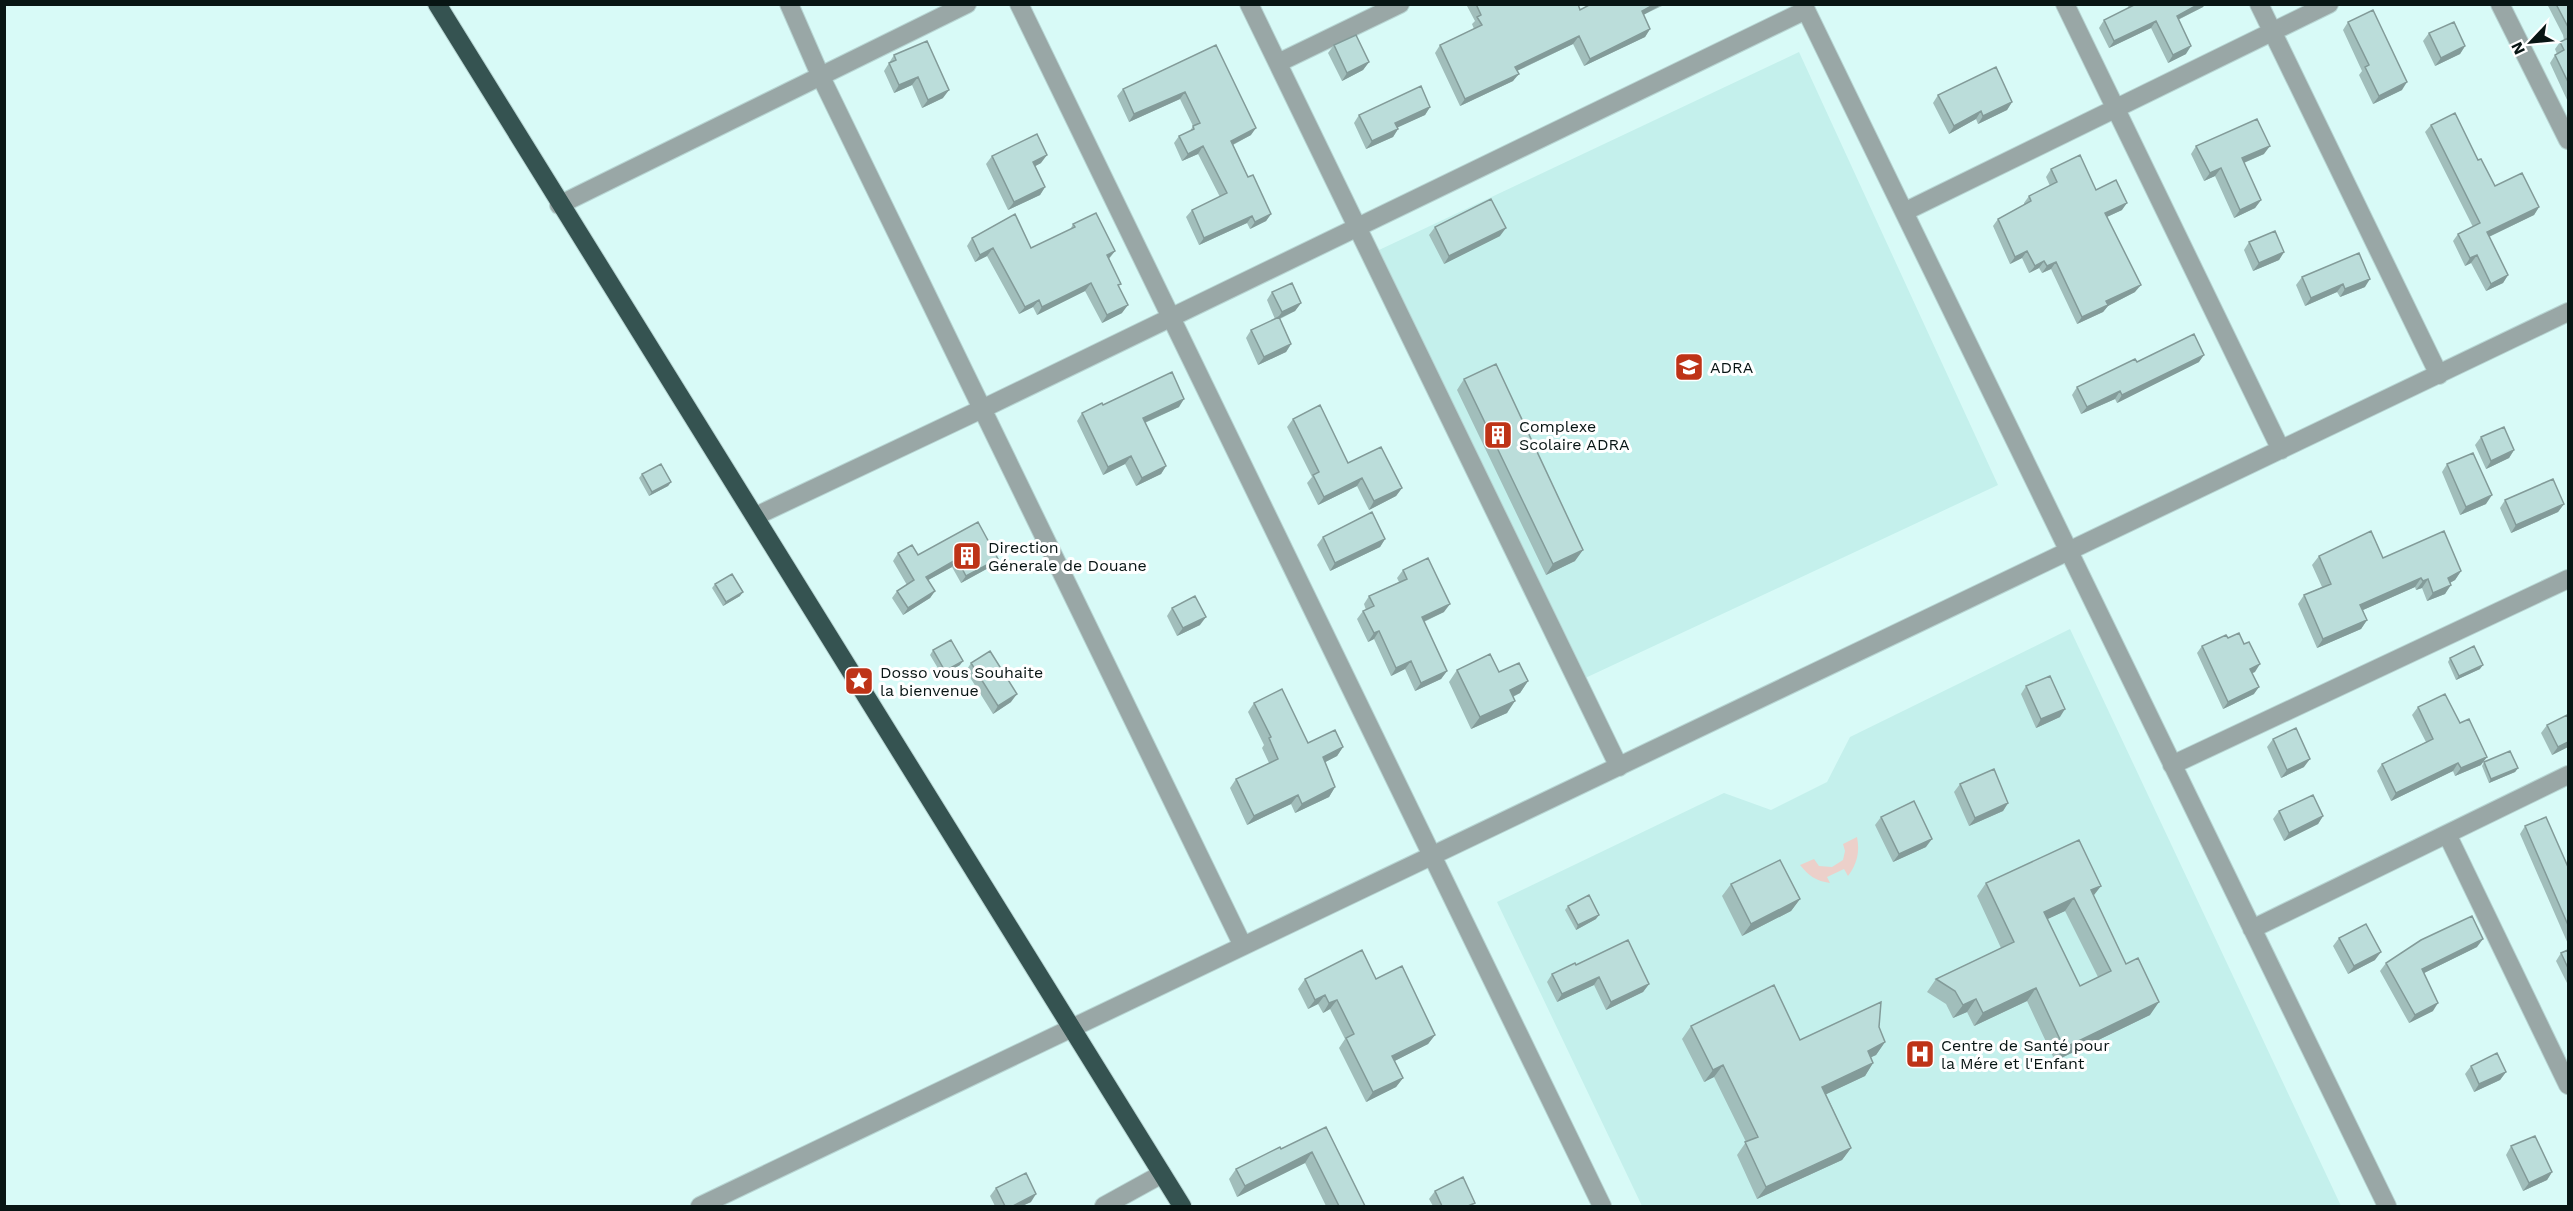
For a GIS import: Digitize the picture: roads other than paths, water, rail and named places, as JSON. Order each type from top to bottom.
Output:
[{"type":"highway","points":[[441,6],[559,205],[756,516],[1182,1206]]},
{"type":"street","points":[[789,4],[820,75],[1243,946]]},
{"type":"street","points":[[559,205],[967,4]]},
{"type":"street","points":[[1019,4],[1602,1206]]},
{"type":"street","points":[[1249,4],[1619,767]]},
{"type":"street","points":[[1278,63],[1400,4]]},
{"type":"street","points":[[2065,4],[2281,450]]},
{"type":"street","points":[[2259,4],[2439,375]]},
{"type":"street","points":[[1904,212],[2329,4]]},
{"type":"street","points":[[2500,4],[2568,140]]},
{"type":"street","points":[[756,516],[1357,228],[1805,7],[2387,1206]]},
{"type":"street","points":[[700,1206],[1072,1030],[2568,312]]},
{"type":"street","points":[[2172,765],[2568,579]]},
{"type":"street","points":[[2252,929],[2568,776]]},
{"type":"street","points":[[2447,834],[2568,1085]]},
{"type":"street","points":[[1104,1206],[1162,1174]]},
{"type":"place","name":"ADRA","points":[[1689,367]]},
{"type":"place","name":"Complexe Scolaire ADRA","points":[[1498,435]]},
{"type":"place","name":"Direction Génerale de Douane","points":[[967,556]]},
{"type":"place","name":"Dosso vous Souhaite la bienvenue","points":[[859,681]]},
{"type":"place","name":"Centre de Santé pour la Mére et l'Enfant","points":[[1920,1054]]}]
